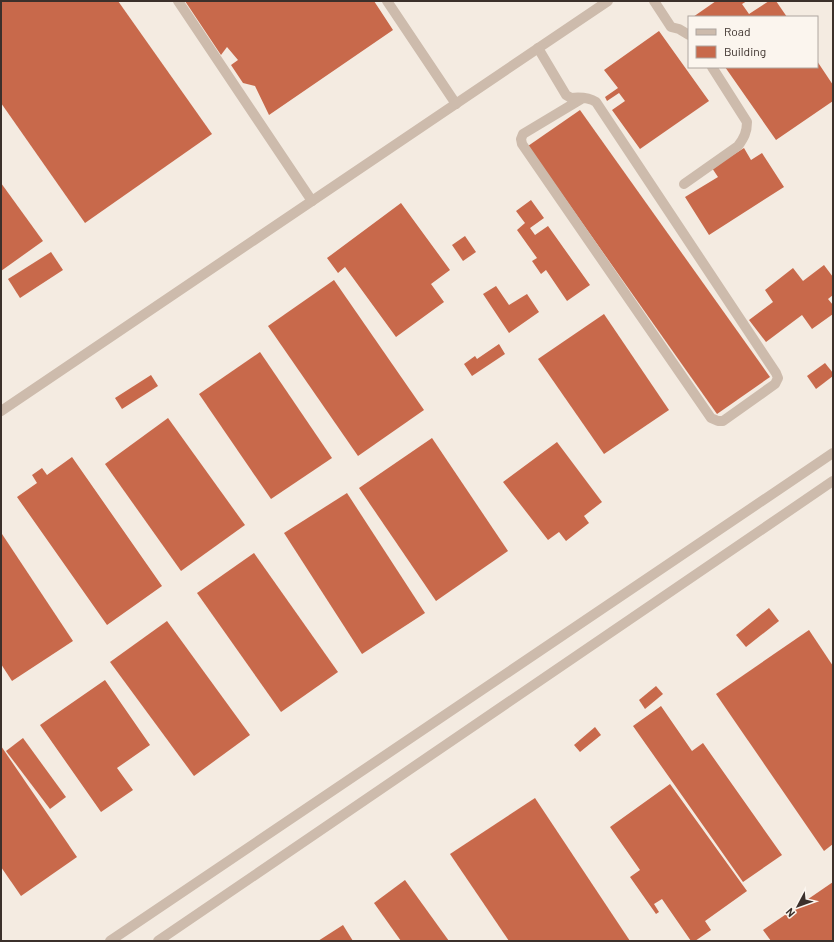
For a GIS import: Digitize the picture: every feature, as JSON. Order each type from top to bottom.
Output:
[{"type":"lane","points":[[178,1],[312,201]]},
{"type":"lane","points":[[387,1],[456,104]]},
{"type":"lane","points":[[1,410],[608,1]]},
{"type":"lane","points":[[654,1],[671,27],[679,29],[688,34]]},
{"type":"lane","points":[[538,48],[566,94],[571,98],[583,98],[591,98],[596,102],[776,373],[778,378],[775,384],[723,421],[718,421],[711,418],[522,144],[521,139],[523,134],[583,98]]},
{"type":"lane","points":[[684,184],[738,146],[747,131],[747,122],[713,68]]},
{"type":"lane","points":[[110,941],[833,453]]},
{"type":"lane","points":[[158,941],[833,481]]},
{"type":"building","points":[[1,1],[118,1],[212,134],[85,223],[1,103]]},
{"type":"building","points":[[185,1],[374,1],[393,30],[269,115],[255,86],[243,83],[231,65],[238,60],[227,47],[221,55]]},
{"type":"building","points":[[716,1],[747,1],[742,4],[749,14],[769,1],[776,1],[786,16],[694,16]]},
{"type":"building","points":[[659,31],[709,101],[640,149],[612,110],[625,101],[619,93],[607,101],[605,97],[618,88],[604,70]]},
{"type":"building","points":[[818,62],[833,85],[833,101],[776,140],[726,68],[818,68]]},
{"type":"building","points":[[580,110],[770,377],[717,414],[528,146]]},
{"type":"building","points":[[744,148],[751,160],[762,153],[784,187],[709,235],[685,197],[718,177],[712,168]]},
{"type":"building","points":[[1,183],[43,241],[1,271]]},
{"type":"building","points":[[531,200],[544,218],[530,228],[535,235],[548,226],[590,285],[567,301],[546,270],[541,274],[532,261],[537,258],[517,230],[525,223],[516,211]]},
{"type":"building","points":[[401,203],[450,270],[431,284],[444,302],[396,337],[345,267],[338,273],[327,258]]},
{"type":"building","points":[[465,236],[476,252],[463,261],[452,245]]},
{"type":"building","points":[[51,252],[63,270],[20,298],[8,279]]},
{"type":"building","points":[[824,265],[833,277],[833,295],[828,299],[833,305],[833,314],[812,329],[802,315],[766,342],[749,320],[773,302],[765,290],[793,268],[803,281]]},
{"type":"building","points":[[334,280],[424,410],[358,456],[268,326]]},
{"type":"building","points":[[496,286],[509,305],[527,294],[539,312],[509,333],[483,294]]},
{"type":"building","points":[[604,314],[669,410],[604,454],[538,359]]},
{"type":"building","points":[[499,344],[505,354],[472,376],[464,364],[475,356],[477,359]]},
{"type":"building","points":[[260,352],[332,458],[271,499],[199,394]]},
{"type":"building","points":[[825,363],[833,373],[833,376],[816,389],[807,376]]},
{"type":"building","points":[[151,375],[158,386],[122,409],[115,398]]},
{"type":"building","points":[[168,418],[245,525],[181,571],[105,464]]},
{"type":"building","points":[[432,438],[508,551],[436,601],[359,488]]},
{"type":"building","points":[[557,442],[602,502],[584,516],[589,523],[566,541],[559,532],[548,540],[503,482]]},
{"type":"building","points":[[72,457],[162,586],[107,625],[17,497],[37,483],[32,475],[42,468],[47,475]]},
{"type":"building","points":[[347,493],[425,613],[362,654],[284,533]]},
{"type":"building","points":[[2,534],[73,641],[12,681],[1,664]]},
{"type":"building","points":[[254,553],[338,672],[281,712],[197,593]]},
{"type":"building","points":[[769,608],[779,621],[746,647],[736,635]]},
{"type":"building","points":[[167,621],[250,735],[194,776],[110,662]]},
{"type":"building","points":[[809,630],[833,666],[833,844],[824,851],[716,694]]},
{"type":"building","points":[[105,680],[150,745],[117,768],[133,790],[101,812],[40,725]]},
{"type":"building","points":[[656,686],[663,694],[645,709],[639,700]]},
{"type":"building","points":[[661,706],[692,751],[703,743],[782,855],[743,882],[633,726]]},
{"type":"building","points":[[595,727],[601,735],[580,752],[574,745]]},
{"type":"building","points":[[23,738],[66,797],[50,809],[6,751]]},
{"type":"building","points":[[1,746],[77,857],[21,896],[1,867]]},
{"type":"building","points":[[670,784],[747,891],[705,921],[711,930],[695,941],[691,941],[662,899],[654,904],[659,912],[656,914],[630,877],[640,870],[610,827]]},
{"type":"building","points":[[535,798],[630,941],[509,941],[450,854]]},
{"type":"building","points":[[405,880],[449,941],[401,941],[374,903]]},
{"type":"building","points":[[833,882],[833,941],[771,941],[763,930]]},
{"type":"building","points":[[343,925],[353,941],[318,941]]}]
